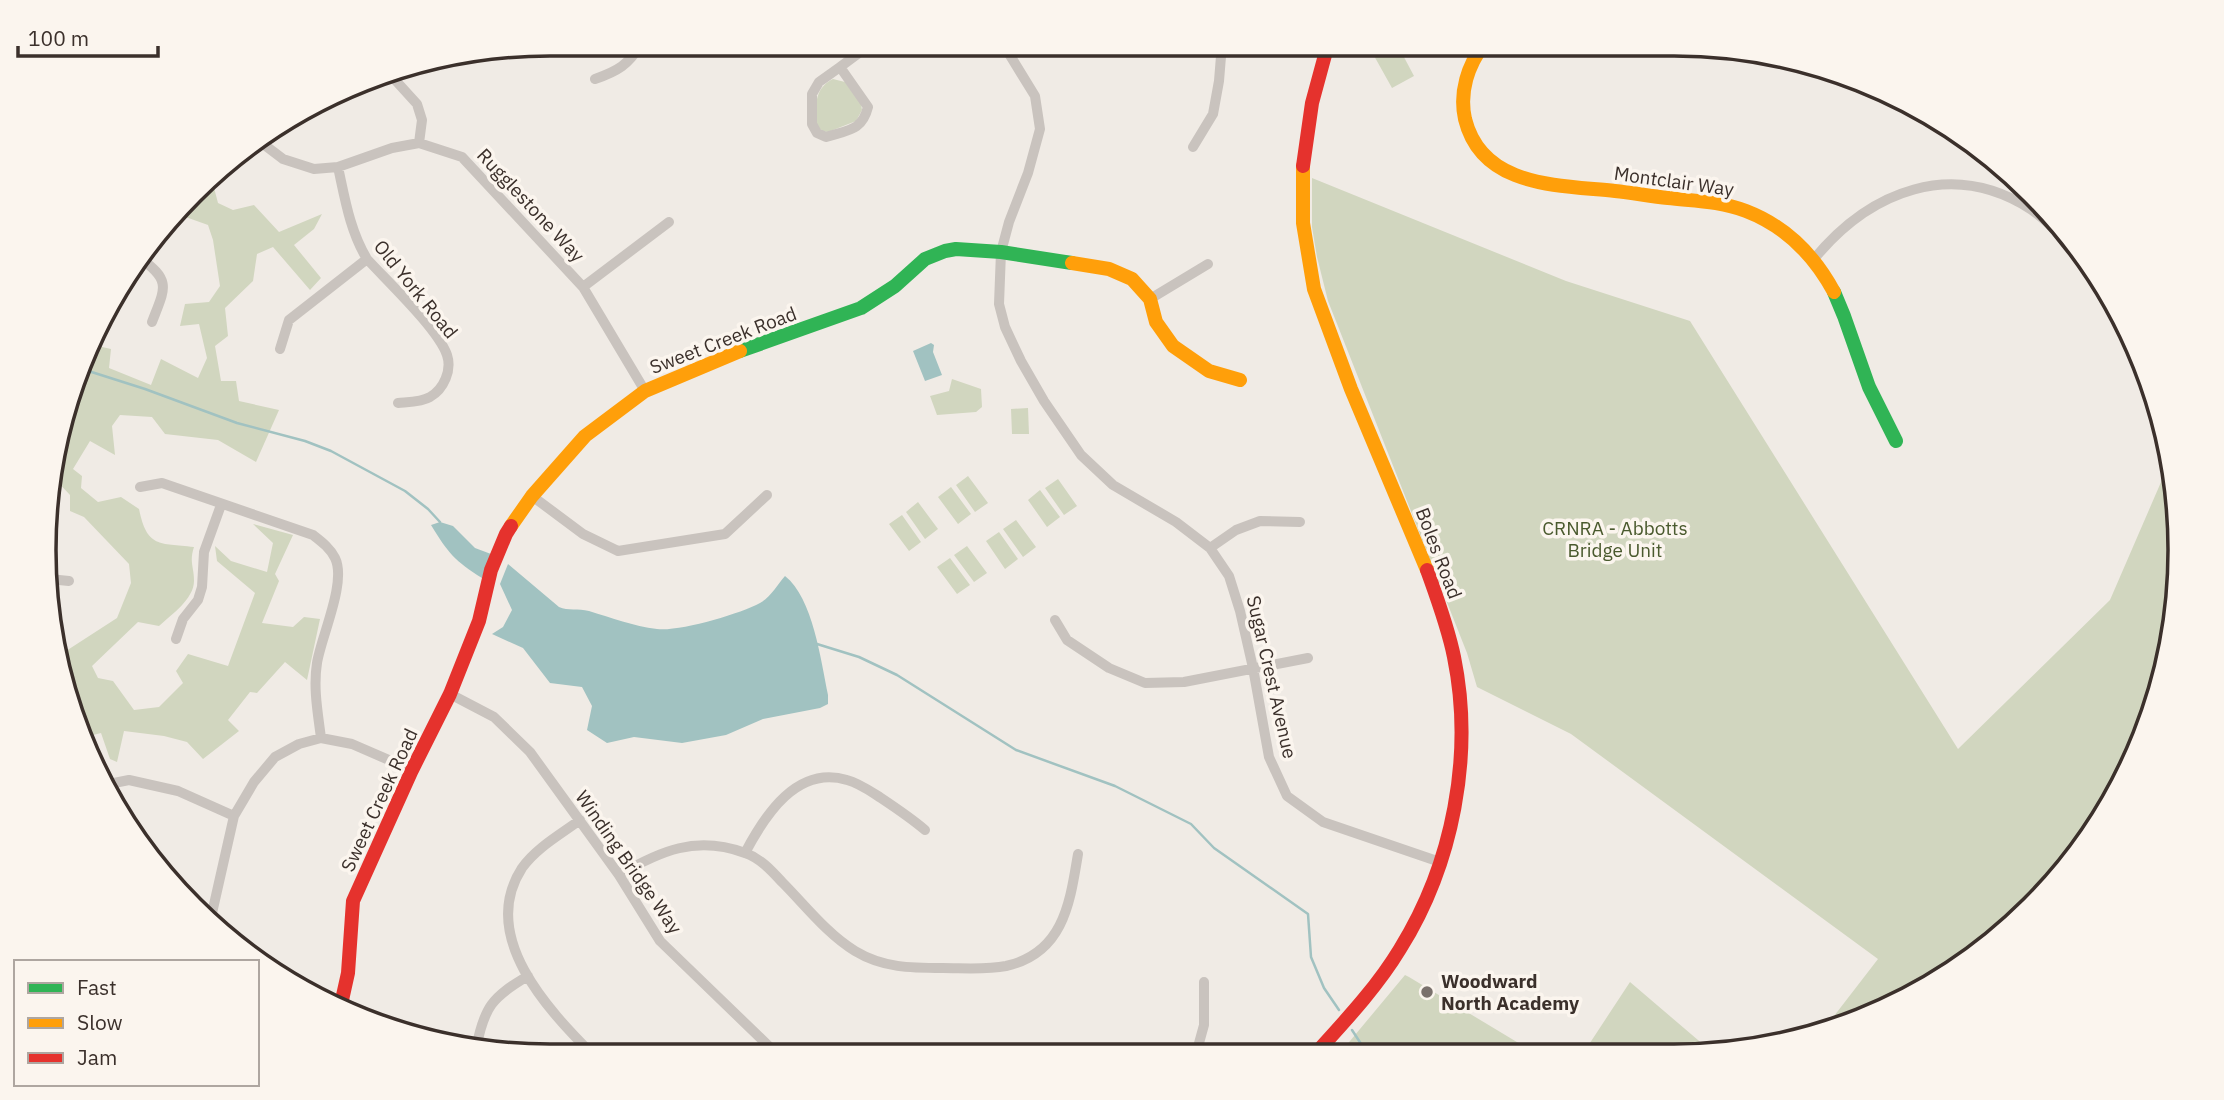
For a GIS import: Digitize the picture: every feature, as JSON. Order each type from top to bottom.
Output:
[{"type":"street","points":[[594,79],[613,73],[634,56]]},
{"type":"street","points":[[840,67],[868,107],[865,119],[857,128],[826,137],[817,132],[812,124],[812,94],[819,82],[855,56]]},
{"type":"street","name":"Sugar Crest Avenue","points":[[1010,56],[1035,96],[1040,129],[1001,252],[999,304],[1005,327],[1021,361],[1066,436],[1081,455],[1113,485],[1176,522],[1210,548],[1229,576],[1253,668],[1269,757],[1287,796],[1323,822],[1440,862]]},
{"type":"street","points":[[1193,147],[1213,114],[1221,56]]},
{"type":"street","name":"Boles Road","points":[[1324,56],[1307,121],[1302,162],[1305,244],[1313,287],[1342,370],[1444,619],[1453,653],[1459,694],[1461,736],[1453,818],[1427,898],[1409,935],[1382,976],[1324,1044]]},
{"type":"street","name":"Montclair Way","points":[[1476,56],[1465,78],[1465,119],[1473,138],[1485,155],[1508,173],[1524,180],[1572,188],[1705,201],[1736,207],[1758,216],[1798,242],[1828,277],[1838,297],[1879,410],[1896,441]]},
{"type":"street","points":[[396,81],[417,104],[422,120],[419,143]]},
{"type":"street","name":"Rugglestone Way","points":[[266,146],[282,159],[314,169],[338,167],[392,148],[419,143],[462,156],[583,287],[645,391]]},
{"type":"street","name":"Old York Road","points":[[338,167],[349,220],[358,245],[367,260],[440,340],[448,357],[449,368],[445,383],[430,397],[398,403]]},
{"type":"street","points":[[1814,259],[1838,232],[1865,212],[1907,190],[1939,184],[1982,189],[2017,201],[2035,214]]},
{"type":"street","points":[[583,287],[669,222]]},
{"type":"street","name":"Sweet Creek Road","points":[[343,998],[348,973],[354,901],[412,770],[450,694],[479,621],[491,570],[506,534],[532,496],[585,436],[645,391],[719,358],[861,308],[895,286],[925,259],[956,249],[1001,252],[1109,269],[1132,279],[1150,299],[1156,321],[1173,346],[1209,371],[1240,380]]},
{"type":"street","points":[[280,349],[289,320],[367,260]]},
{"type":"street","points":[[1150,299],[1208,264]]},
{"type":"street","points":[[147,265],[160,275],[164,290],[152,322]]},
{"type":"street","points":[[140,487],[162,483],[313,535],[327,545],[337,560],[338,576],[317,663],[316,691],[321,738]]},
{"type":"street","points":[[532,496],[583,534],[618,551],[725,534],[767,495]]},
{"type":"street","points":[[176,639],[183,619],[198,600],[202,587],[204,552],[220,505]]},
{"type":"street","points":[[1210,548],[1236,530],[1260,521],[1300,522]]},
{"type":"street","points":[[57,580],[69,581]]},
{"type":"street","points":[[1055,620],[1067,640],[1109,668],[1145,683],[1184,682],[1308,659]]},
{"type":"street","name":"Winding Bridge Way","points":[[450,694],[494,717],[513,733],[530,752],[619,875],[660,941],[767,1044]]},
{"type":"street","points":[[212,909],[234,816],[254,782],[275,757],[299,744],[321,738],[352,744],[412,770]]},
{"type":"street","points":[[745,853],[773,807],[791,791],[809,781],[828,777],[847,779],[862,786],[925,830]]},
{"type":"street","points":[[115,783],[130,780],[178,791],[234,816]]},
{"type":"street","points":[[580,820],[535,853],[513,887],[507,907],[512,945],[528,976],[552,1012],[583,1044]]},
{"type":"street","points":[[619,875],[651,856],[677,847],[718,846],[745,853],[763,862],[835,935],[855,951],[876,961],[901,968],[1006,966],[1026,959],[1045,946],[1061,926],[1070,901],[1078,854]]},
{"type":"street","points":[[479,1039],[481,1024],[492,1003],[528,976]]},
{"type":"street","points":[[1199,1044],[1204,1025],[1204,982]]},
{"type":"green space","points":[[1374,56],[1403,56],[1414,76],[1392,88]]},
{"type":"green space","points":[[833,79],[845,82],[861,104],[862,110],[856,121],[828,132],[817,126],[816,105],[822,88]]},
{"type":"green space","name":"CRNRA - Abbotts Bridge Unit","points":[[1312,178],[1566,281],[1690,321],[1958,749],[2110,600],[2163,478],[2167,518],[2167,582],[2159,646],[2142,709],[2102,797],[2066,851],[2045,876],[2000,921],[1948,961],[1892,993],[1832,1018],[1878,959],[1571,734],[1477,687],[1467,653],[1328,301],[1312,227]]},
{"type":"green space","points":[[214,188],[218,203],[233,210],[254,205],[279,232],[322,214],[314,229],[294,245],[321,278],[310,290],[273,247],[257,254],[253,281],[225,308],[228,336],[215,346],[221,381],[236,381],[239,401],[279,410],[256,462],[218,440],[165,434],[152,417],[120,415],[112,426],[115,455],[90,441],[73,469],[82,476],[81,488],[98,502],[121,497],[139,509],[146,531],[156,541],[194,547],[193,588],[186,600],[159,626],[138,622],[92,666],[98,678],[113,681],[134,710],[159,707],[183,683],[176,671],[188,654],[228,666],[255,593],[217,561],[215,546],[231,561],[267,572],[273,543],[253,524],[293,535],[275,574],[279,581],[262,623],[293,627],[304,617],[320,619],[307,680],[285,662],[257,693],[250,692],[228,720],[239,731],[203,759],[187,742],[124,731],[117,762],[110,759],[101,733],[92,735],[82,709],[66,651],[117,618],[131,583],[129,564],[84,517],[70,511],[70,495],[60,485],[65,454],[82,391],[100,347],[111,349],[109,368],[151,385],[161,359],[198,378],[207,358],[199,324],[180,326],[185,304],[209,302],[220,286],[208,225],[186,217]]},
{"type":"green space","points":[[952,379],[981,389],[982,407],[976,412],[937,415],[930,396],[949,391]]},
{"type":"green space","points":[[1028,408],[1029,434],[1012,434],[1011,409]]},
{"type":"green space","points":[[968,476],[988,503],[975,512],[956,485]]},
{"type":"green space","points":[[1058,479],[1077,506],[1064,515],[1045,488]]},
{"type":"green space","points":[[951,487],[971,514],[958,524],[938,497]]},
{"type":"green space","points":[[1040,490],[1060,517],[1047,527],[1028,500]]},
{"type":"green space","points":[[918,502],[938,529],[925,539],[906,512]]},
{"type":"green space","points":[[902,515],[921,542],[909,551],[889,524]]},
{"type":"green space","points":[[1016,520],[1036,547],[1023,557],[1003,529]]},
{"type":"green space","points":[[999,532],[1018,559],[1005,569],[986,541]]},
{"type":"green space","points":[[967,546],[987,573],[974,582],[954,555]]},
{"type":"green space","points":[[950,558],[970,585],[957,594],[937,567]]},
{"type":"green space","points":[[1405,975],[1520,1044],[1348,1044]]},
{"type":"green space","points":[[1630,982],[1702,1043],[1674,1044],[1589,1044]]},
{"type":"water","points":[[931,343],[934,345],[933,352],[942,375],[925,381],[913,351]]},
{"type":"water","points":[[440,522],[453,526],[475,548],[491,554],[482,578],[447,550],[431,525]]},
{"type":"water","points":[[508,564],[559,607],[589,611],[657,629],[694,625],[751,607],[767,598],[785,576],[795,586],[809,614],[819,648],[828,704],[763,719],[726,735],[682,743],[634,737],[607,743],[587,730],[592,706],[582,687],[550,683],[523,648],[492,634],[503,627],[512,610],[500,584]]},
{"type":"waterway","points":[[90,371],[237,423],[305,441],[331,451],[405,491],[440,522]]},
{"type":"waterway","points":[[817,644],[859,657],[897,675],[1016,750],[1115,786],[1191,824],[1214,848],[1308,914],[1311,957],[1324,988],[1339,1010]]},
{"type":"waterway","points":[[1352,1030],[1361,1044]]},
{"type":"traffic: fast","points":[[740,351],[861,308],[895,286],[925,259],[945,251],[956,249],[1001,252],[1072,263]]},
{"type":"traffic: fast","points":[[1834,292],[1869,387],[1896,441]]},
{"type":"traffic: slow","points":[[1476,56],[1464,89],[1465,119],[1474,142],[1488,159],[1505,171],[1547,184],[1707,202],[1746,211],[1786,233],[1797,243],[1808,254],[1834,292]]},
{"type":"traffic: slow","points":[[1303,166],[1303,223],[1314,289],[1351,389],[1427,570]]},
{"type":"traffic: slow","points":[[1072,263],[1109,269],[1132,279],[1150,299],[1156,322],[1173,346],[1209,371],[1240,380]]},
{"type":"traffic: slow","points":[[511,526],[532,496],[585,436],[645,391],[740,351]]},
{"type":"traffic: jam","points":[[1303,166],[1312,103],[1325,56]]},
{"type":"traffic: jam","points":[[343,998],[348,973],[353,901],[412,770],[450,694],[479,621],[491,570],[511,526]]},
{"type":"traffic: jam","points":[[1324,1044],[1371,990],[1400,949],[1434,881],[1446,845],[1460,770],[1460,694],[1449,635],[1427,570]]},
{"type":"place","name":"Woodward North Academy","points":[[1427,992]]}]
